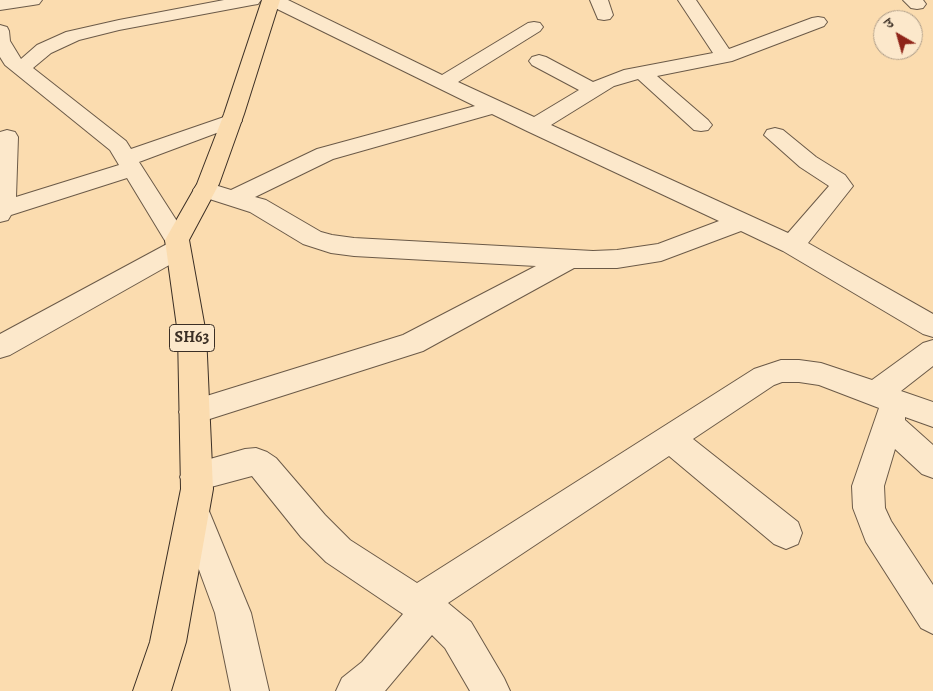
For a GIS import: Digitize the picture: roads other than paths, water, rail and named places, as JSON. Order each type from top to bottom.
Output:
[{"type":"main road","points":[[178,244],[205,190],[231,121],[272,0]]},
{"type":"main road","name":"SH63","points":[[152,691],[168,642],[197,489],[192,334],[178,244]]},
{"type":"street","points":[[0,6],[33,0]]},
{"type":"street","points":[[21,69],[44,49],[73,36],[129,23],[252,0]]},
{"type":"street","points":[[272,0],[493,107],[792,246],[933,327]]},
{"type":"street","points":[[687,0],[725,57]]},
{"type":"street","points":[[534,126],[594,90],[624,76],[725,57],[818,22]]},
{"type":"street","points":[[443,83],[534,27]]},
{"type":"street","points":[[0,31],[1,42],[12,61],[110,140],[129,164],[178,244],[0,348]]},
{"type":"street","points":[[539,61],[594,90]]},
{"type":"street","points":[[641,72],[701,125]]},
{"type":"street","points":[[234,198],[299,165],[346,147],[493,107]]},
{"type":"street","points":[[1,212],[129,164],[231,121]]},
{"type":"street","points":[[775,135],[808,162],[838,180],[842,186],[792,246]]},
{"type":"street","points":[[1,212],[4,200],[7,137]]},
{"type":"street","points":[[205,190],[258,206],[312,238],[331,244],[354,247],[570,259],[616,259],[639,257],[661,252],[741,222]]},
{"type":"street","points":[[194,412],[413,343],[570,259]]},
{"type":"street","points":[[933,351],[886,406],[868,486],[869,508],[878,531],[933,616]]},
{"type":"street","points":[[355,691],[375,675],[423,607],[670,438],[764,377],[781,371],[799,370],[821,374],[886,406],[933,415]]},
{"type":"street","points":[[886,406],[933,464]]},
{"type":"street","points":[[670,438],[786,533]]},
{"type":"street","points":[[196,476],[245,462],[256,462],[265,468],[314,526],[338,551],[441,618],[458,635],[491,691]]},
{"type":"street","points":[[193,510],[233,613],[250,691]]}]
